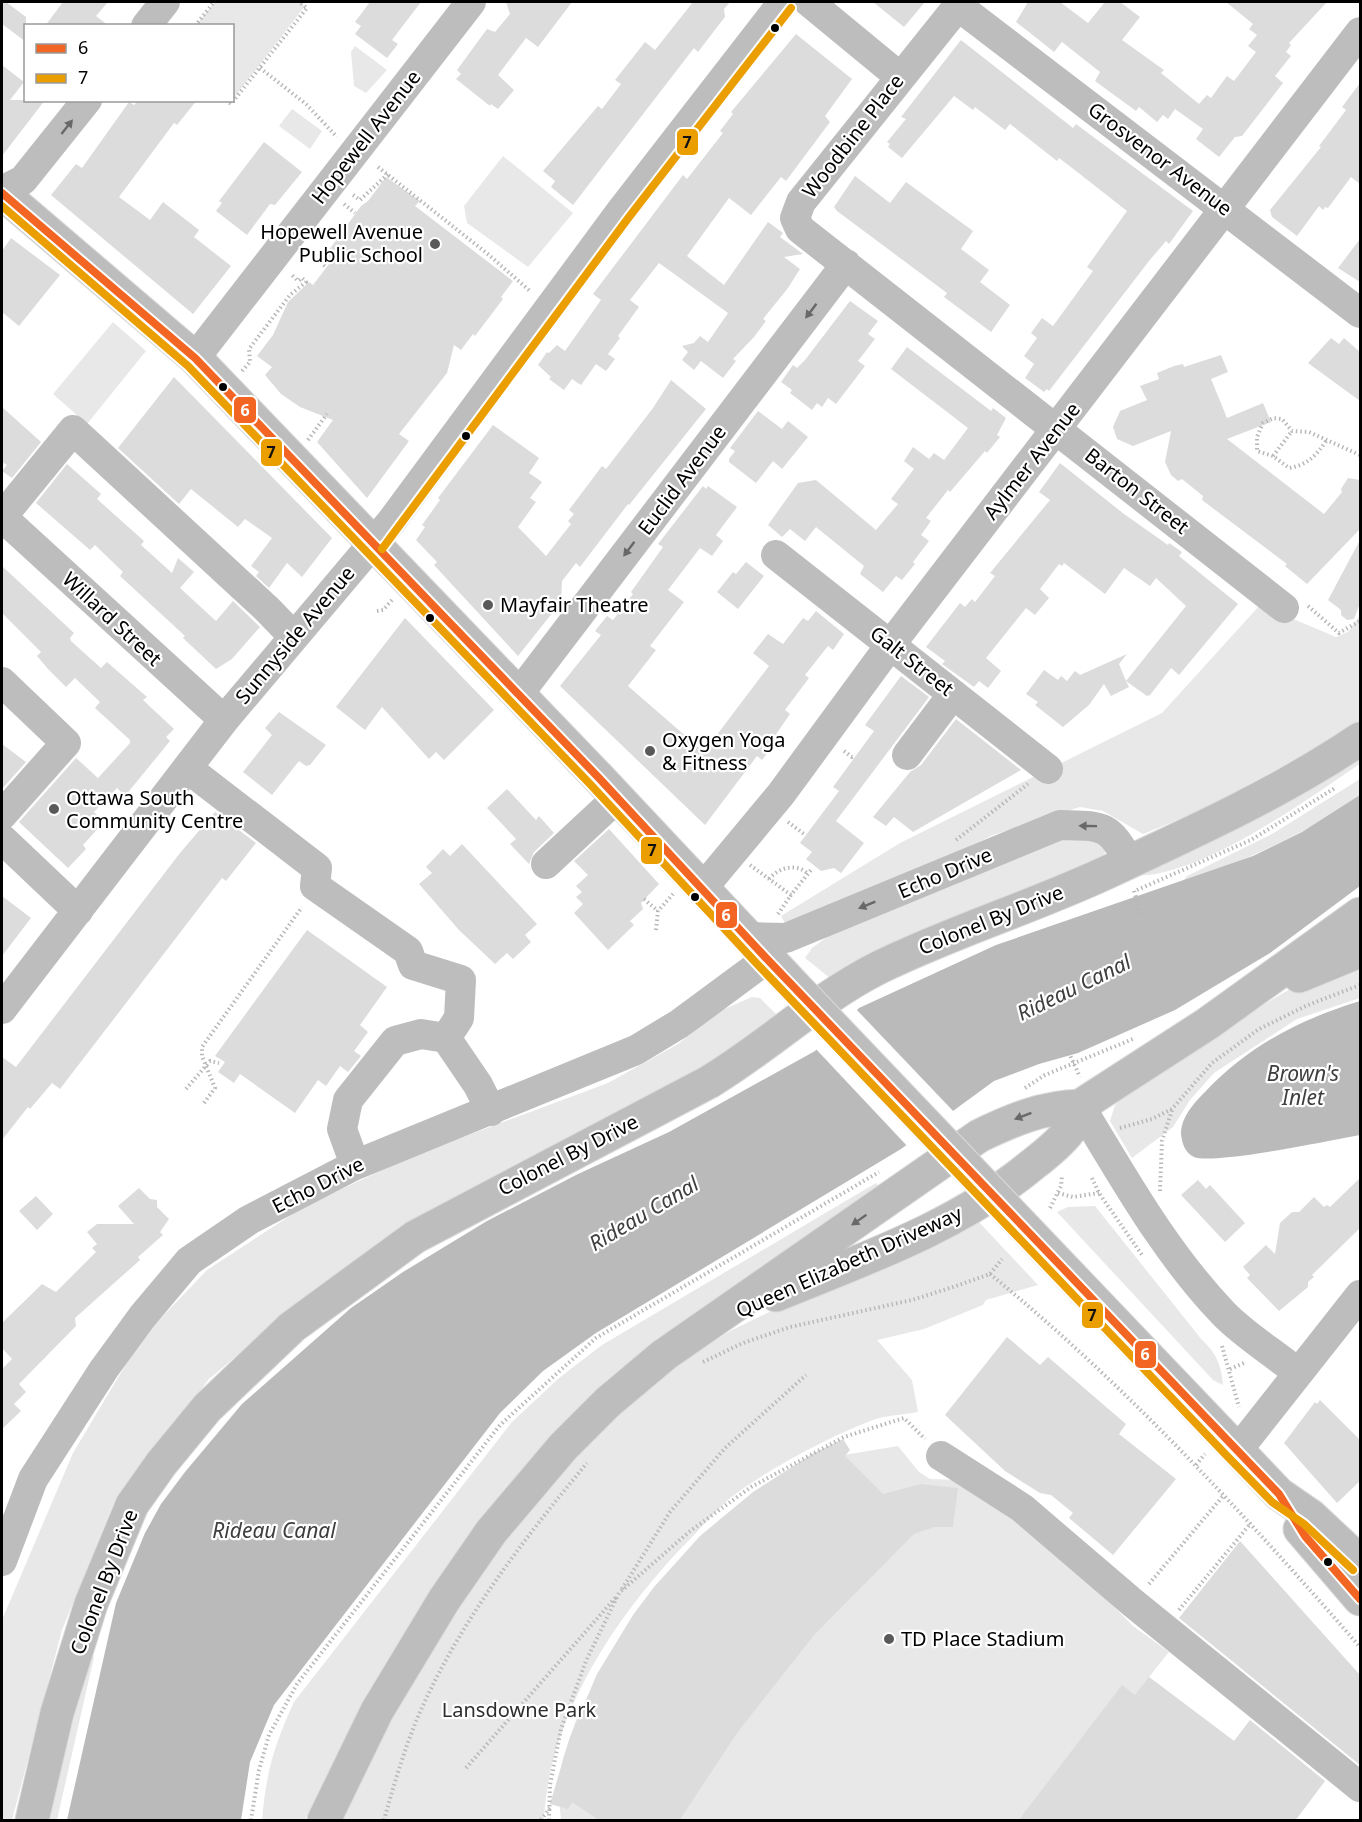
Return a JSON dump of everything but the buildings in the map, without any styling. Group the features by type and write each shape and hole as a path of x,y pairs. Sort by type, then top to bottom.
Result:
{"main road":[{"path":"2,192 195,358 617,798 688,891 757,948 1279,1494 1311,1516 1360,1562"},
{"name":"Colonel By Drive","path":"32,1821 57,1713 91,1604 132,1505 161,1464 207,1408 292,1328 415,1237 709,1082 744,1061 852,982 914,952 1132,876 1251,801 1360,739"},
{"name":"Queen Elizabeth Driveway","path":"324,1821 340,1784 393,1683 444,1600 491,1532 563,1447 608,1402 664,1355 719,1319 978,1136 1029,1114 1056,1107 1080,1106 1206,1024 1360,915"},
{"name":"Queen Elizabeth Driveway","path":"1206,1024 1314,969 1360,951"},
{"name":"Queen Elizabeth Driveway","path":"719,1319 920,1234 969,1210 1018,1177 1050,1151 1070,1130 1080,1106"},
{"path":"1279,1494 1305,1536 1360,1599"}],"street":[{"path":"148,24 165,2"},
{"name":"Hopewell Avenue","path":"195,358 471,2"},
{"name":"Sunnyside Avenue","path":"2,1009 224,720 374,543 621,211 783,2"},
{"path":"809,2 900,77"},
{"name":"Woodbine Place","path":"846,264 800,229 795,218 801,202 958,4"},
{"name":"Grosvenor Avenue","path":"958,4 1360,313"},
{"name":"Aylmer Avenue","path":"688,891 781,794 891,644 1360,32"},
{"path":"2,192 23,180 85,102"},
{"name":"Barton Street","path":"846,264 1284,608"},
{"name":"Euclid Avenue","path":"518,695 846,264"},
{"path":"2,517 73,430 267,609 294,637"},
{"name":"Willard Street","path":"2,517 224,720"},
{"name":"Galt Street","path":"776,555 1048,769"},
{"path":"2,682 66,743 2,815"},
{"path":"907,755 953,694"},
{"path":"188,768 317,868 315,886 408,951 413,965 461,980 459,1018 446,1038"},
{"path":"546,864 617,798"},
{"name":"Echo Drive","path":"2,1561 33,1479 104,1369 142,1317 189,1261 249,1220 355,1165 636,1050 679,1024 757,948 1060,825 1099,826 1118,841 1132,876"},
{"path":"2,839 78,911"},
{"path":"355,1165 342,1129 348,1100 394,1041 421,1034 446,1038 478,1085 491,1111"},
{"path":"1080,1106 1125,1183 1178,1262 1225,1315 1298,1373"},
{"path":"1237,1451 1360,1296"},
{"path":"941,1456 1022,1508 1133,1603 1360,1787"}],"path":[{"path":"197,24 214,2"},
{"path":"234,100 307,8 299,2"},
{"path":"260,68 306,104 328,131 344,142"},
{"path":"378,167 489,255 530,291"},
{"path":"347,190 360,200 388,174"},
{"path":"347,206 355,213"},
{"path":"240,373 250,363 249,349 290,295 306,282 302,278 298,281"},
{"path":"308,440 327,414"},
{"path":"1326,441 1316,457 1301,466 1288,468 1273,456 1257,451 1257,437 1263,423 1273,418 1282,418 1292,431 1309,432 1360,455"},
{"path":"1273,456 1292,431"},
{"path":"377,611 383,610 394,599"},
{"path":"1284,608 1302,600 1340,633 1360,621"},
{"path":"847,753 855,756"},
{"path":"953,841 1048,769"},
{"path":"1132,876 1171,877 1251,840 1343,783"},
{"path":"781,816 804,834"},
{"path":"745,862 791,896 810,872 790,868 773,874 769,879"},
{"path":"1123,894 1132,876"},
{"path":"1132,876 1141,914"},
{"path":"204,1103 215,1088 205,1065 202,1047 315,886"},
{"path":"658,911 688,891"},
{"path":"644,899 658,911"},
{"path":"656,930 658,911"},
{"path":"1113,1129 1152,1119 1172,1109 1212,1063 1245,1038 1296,1010 1360,985"},
{"path":"1063,1040 1074,1062"},
{"path":"186,1089 210,1061 219,1063"},
{"path":"1157,1231 1161,1204 1161,1152 1172,1109"},
{"path":"1050,1208 1058,1193 1062,1171"},
{"path":"1058,1193 1073,1197 1099,1193 1125,1183"},
{"path":"699,1364 729,1349 776,1332 912,1300 990,1274 1002,1259"},
{"path":"990,1274 1031,1308 1139,1408 1196,1465 1223,1496 1251,1522 1360,1647"},
{"path":"549,1821 550,1785 561,1728 586,1661 619,1593 677,1504 726,1448 806,1375"},
{"path":"466,1768 619,1593 689,1532 751,1487 844,1437 904,1418"},
{"path":"384,1821 420,1714 453,1648 513,1556 590,1459"},
{"path":"1133,1603 1223,1496"},
{"path":"1165,1627 1251,1522"},
{"path":"541,1821 550,1807"}],"green space":[{"path":"215,2 299,2 305,6 234,98 234,24 197,24"},
{"path":"355,46 387,70 366,93 354,86 351,52"},
{"path":"292,109 322,131 310,149 279,126"},
{"path":"503,156 573,213 528,267 467,223 464,206"},
{"path":"113,322 146,351 87,424 53,394"},
{"path":"1260,605 1336,637 1348,632 1360,615 1360,722 1226,797 1143,834 1103,811 1080,807 993,835 906,879 786,925 781,916 900,843 1162,713"},
{"path":"1360,753 1360,764 1290,811 1211,856 1156,874 1128,876"},
{"path":"1360,779 1360,795 1318,822 1252,856 1182,883 1187,876 1272,834"},
{"path":"1091,836 1108,850 1102,856 830,978 805,958 812,948 838,929 1025,844"},
{"path":"1360,961 1360,998 1297,1019 1214,1073 1190,1100 1173,1127 1132,1158 1110,1121 1115,1105 1125,1096 1304,981"},
{"path":"752,997 760,998 777,1015 716,1062 303,1300 209,1379 114,1502 62,1630 12,1820 2,1820 2,1620 73,1453 141,1339 207,1270 305,1206 417,1154 608,1083 678,1044 720,1011"},
{"path":"876,1183 879,1187 771,1267 658,1338 601,1385 486,1511 429,1593 373,1687 305,1820 262,1820 272,1759 294,1702 512,1422 559,1378 602,1345"},
{"path":"1095,1206 1215,1355 1220,1366 1223,1385 1213,1380 1057,1212 1068,1207"},
{"name":"Lansdowne Park","path":"979,1222 1038,1285 986,1300 983,1305 924,1329 877,1340 912,1380 918,1412 878,1418 799,1454 730,1498 667,1563 616,1629 574,1702 559,1740 549,1780 544,1820 339,1820 401,1694 475,1580 527,1511 565,1466 619,1411 695,1353 732,1330 794,1300"},
{"name":"TD Place Stadium","path":"898,1446 919,1472 930,1479 958,1480 1067,1559 1133,1626 1169,1652 1149,1677 1234,1741 1295,1820 561,1820 558,1788 563,1758 576,1720 636,1626 832,1457"},
{"path":"91,1654 94,1657 57,1820 43,1820"}],"water":[{"name":"Rideau Canal","path":"1360,795 1360,886 1270,953 1175,1010 1078,1053 1039,1064 994,1081 901,1149 596,1333 543,1371 500,1413 274,1705 250,1762 241,1820 67,1820 116,1603 145,1533 161,1504 242,1404 351,1308 403,1272 487,1221 578,1174 669,1132 815,1051 859,1008 996,945 1253,856 1302,832"},
{"name":"Brown's Inlet","path":"1360,1001 1360,1135 1224,1158 1205,1159 1188,1153 1181,1137 1183,1122 1201,1096 1222,1076 1239,1061 1277,1036 1317,1016"}],"pier":[{"path":"855,1008 955,1113 909,1148 814,1047"}],"transit line":[{"name":"7","path":"382,549 629,217 791,8"},
{"name":"6","path":"2,193 195,358 598,777 767,959 1279,1494 1305,1536 1360,1599"},
{"name":"7","path":"2,206 188,366 590,784 759,966 1229,1458 1272,1502 1304,1524 1353,1570"}],"place":[{"name":"Hopewell Avenue Public School","path":"435,244"},
{"name":"Mayfair Theatre","path":"488,605"},
{"name":"Oxygen Yoga & Fitness","path":"650,751"},
{"name":"Ottawa South Community Centre","path":"54,809"},
{"name":"TD Place Stadium","path":"889,1639"}]}
